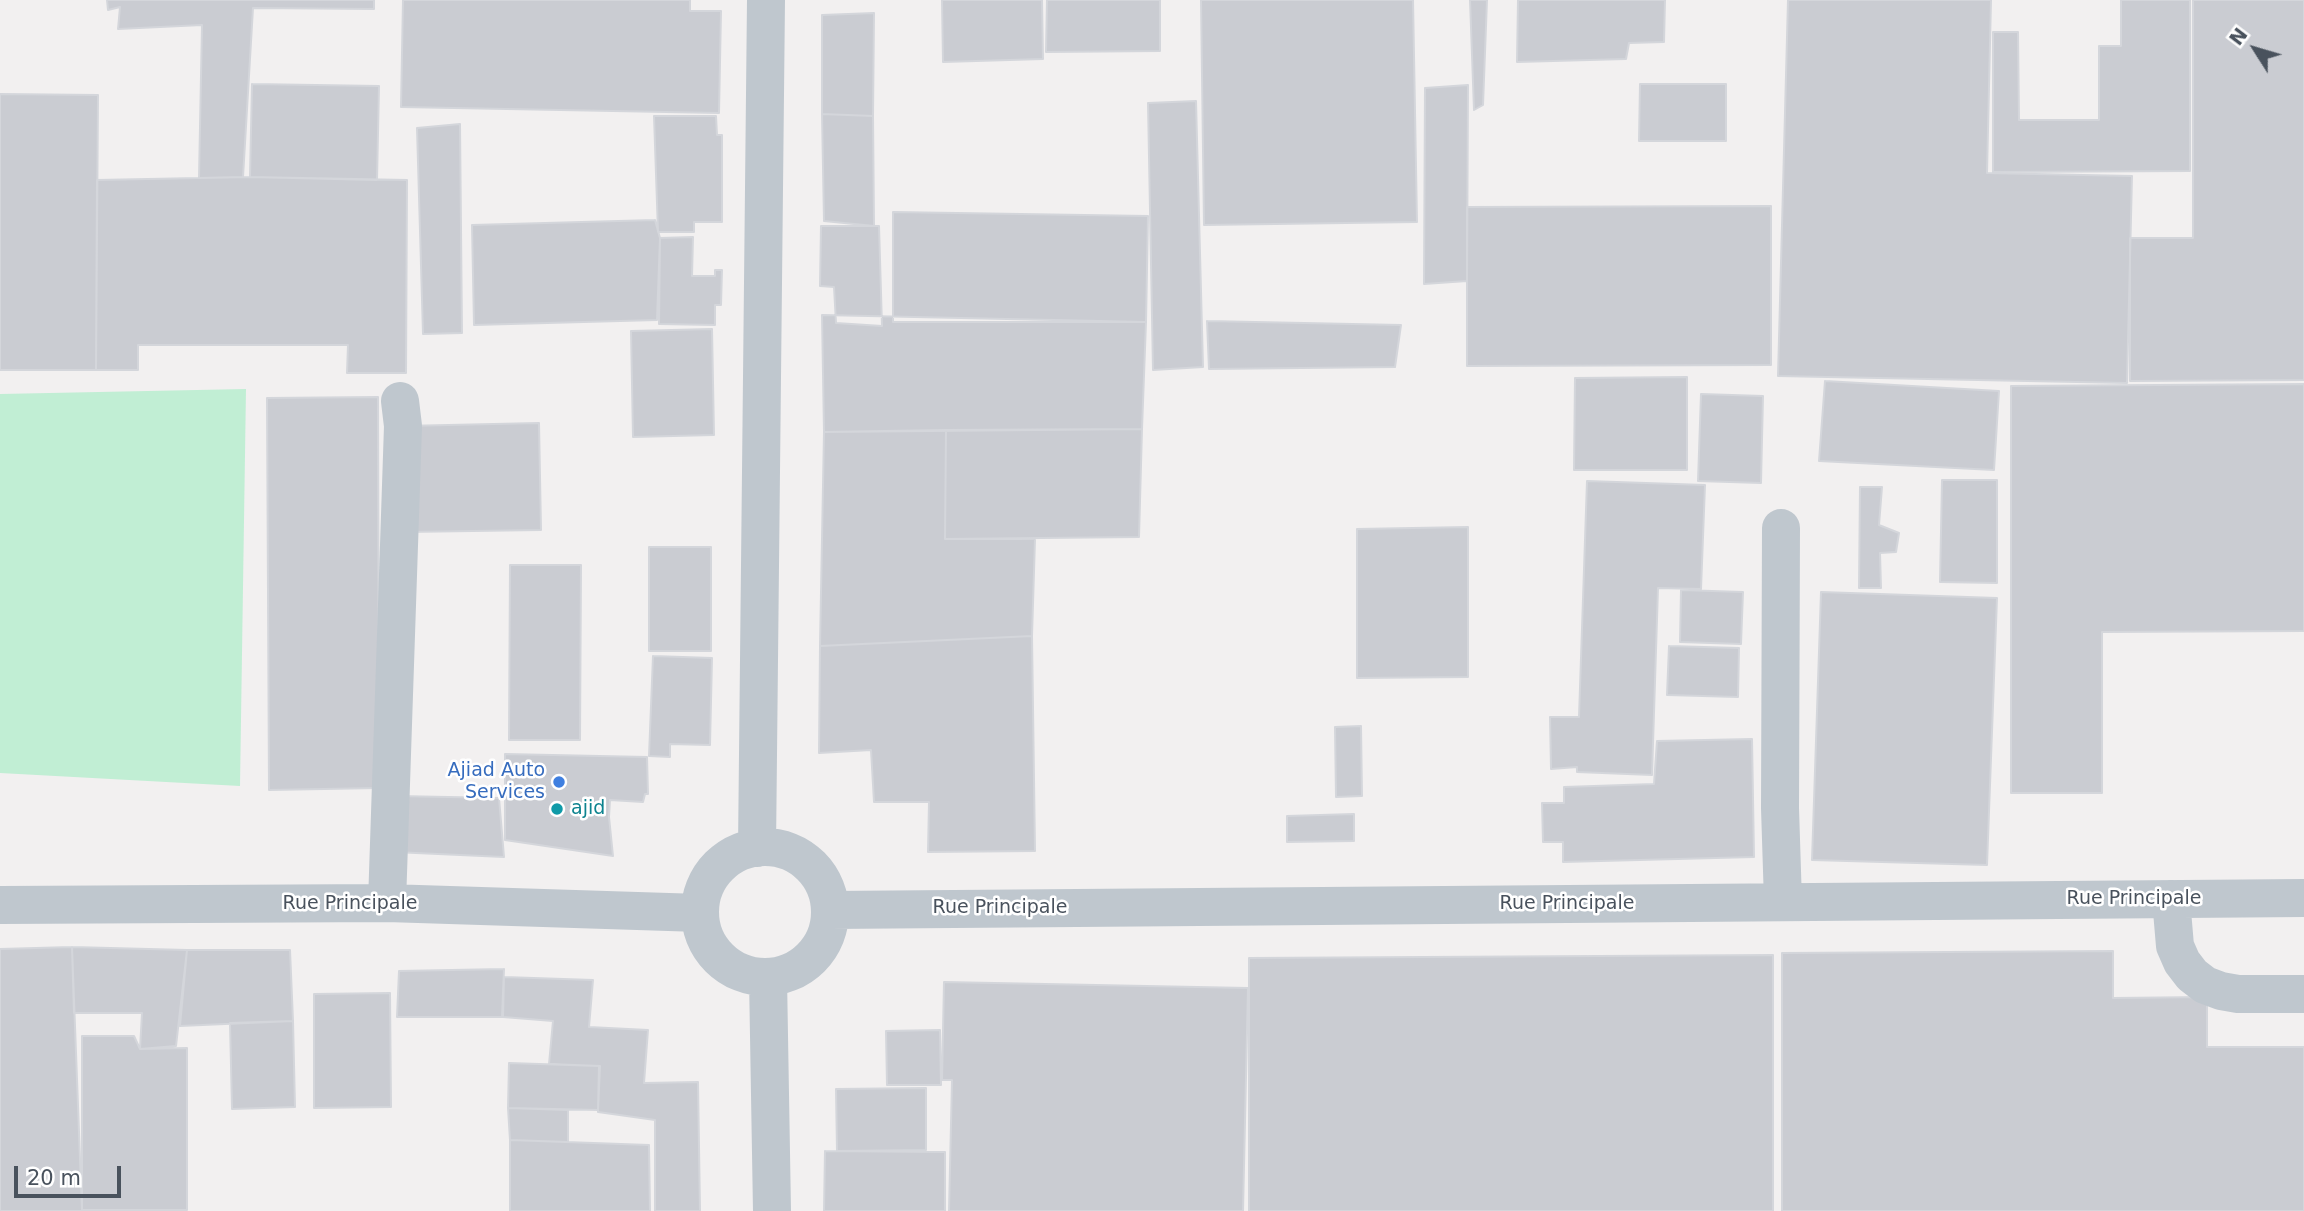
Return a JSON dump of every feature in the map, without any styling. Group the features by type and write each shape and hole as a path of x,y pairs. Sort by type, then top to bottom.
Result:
{"street":[{"path":"757,848 766,0"},
{"path":"387,903 403,426 400,401"},
{"path":"1781,528 1780,808 1783,902"},
{"path":"757,848 778,848 798,856 815,870 826,888 831,910 830,924 818,951 796,970 768,977 751,976 720,960 709,946 700,913 702,897 716,869 741,851 757,848"},
{"name":"Rue Principale","path":"831,910 2304,898"},
{"path":"2171,899 2175,946 2192,975 2206,985 2238,994 2304,994"},
{"name":"Rue Principale","path":"0,905 387,903 700,913"},
{"path":"768,977 772,1211"}],"green space":[{"path":"246,389 240,786 0,773 0,394"}],"building":[{"path":"107,0 374,0 374,9 253,8 243,177 199,178 202,25 118,29 120,7 108,10"},
{"path":"403,0 690,0 690,11 721,11 719,113 401,107"},
{"path":"942,0 1042,0 1043,59 943,62"},
{"path":"1047,0 1160,0 1160,51 1046,52"},
{"path":"1201,0 1413,0 1417,222 1204,225"},
{"path":"1470,0 1487,0 1483,105 1474,110"},
{"path":"1518,0 1665,0 1664,42 1629,43 1626,59 1517,62"},
{"path":"1788,0 1991,0 1987,173 2132,176 2127,383 1778,376"},
{"path":"2121,0 2190,0 2190,171 1993,172 1993,32 2018,32 2019,120 2099,120 2099,46 2121,46"},
{"path":"2193,0 2304,0 2304,380 2130,381 2130,238 2193,238"},
{"path":"874,13 873,116 822,114 822,15"},
{"path":"252,84 379,86 377,180 250,177"},
{"path":"1640,84 1726,84 1726,141 1639,141"},
{"path":"1468,85 1467,281 1424,284 1425,88"},
{"path":"0,94 98,95 96,370 0,370"},
{"path":"1196,101 1203,367 1153,370 1148,103"},
{"path":"822,114 873,116 874,226 824,221"},
{"path":"654,116 716,116 717,135 722,135 722,222 694,222 694,232 658,232"},
{"path":"460,124 462,333 423,334 417,128"},
{"path":"250,177 407,180 406,373 347,373 348,345 138,345 138,370 96,370 97,180"},
{"path":"1771,206 1771,365 1467,366 1467,207"},
{"path":"893,212 1148,216 1146,322 893,322"},
{"path":"655,220 660,238 657,320 474,325 472,225"},
{"path":"821,226 879,226 882,326 836,323 834,287 820,286"},
{"path":"693,237 692,276 715,276 715,270 722,270 721,305 715,305 715,325 659,324 660,238"},
{"path":"822,315 1146,322 1142,429 824,432"},
{"path":"1207,321 1401,325 1395,367 1209,369"},
{"path":"712,329 714,435 633,437 631,331"},
{"path":"1687,377 1687,470 1574,470 1575,378"},
{"path":"1825,381 1999,391 1994,470 1819,461"},
{"path":"2304,384 2304,631 2102,632 2102,793 2011,793 2011,386"},
{"path":"1701,394 1763,396 1761,483 1698,481"},
{"path":"378,397 379,788 269,790 267,398"},
{"path":"539,423 541,530 405,532 403,426"},
{"path":"1142,429 1139,537 945,539 946,430"},
{"path":"946,430 945,539 1035,539 1032,636 820,646 824,432"},
{"path":"1942,480 1997,480 1997,583 1940,582"},
{"path":"1587,481 1705,485 1701,589 1658,588 1652,775 1577,772 1577,767 1551,769 1550,717 1579,717"},
{"path":"1860,487 1882,487 1879,525 1899,533 1896,552 1880,553 1881,588 1859,588"},
{"path":"1468,527 1468,677 1357,678 1357,529"},
{"path":"649,547 711,547 711,651 649,651"},
{"path":"510,565 581,565 580,740 509,740"},
{"path":"1681,590 1743,592 1741,644 1680,642"},
{"path":"1821,592 1997,598 1987,865 1812,860"},
{"path":"1032,636 1035,851 928,852 929,802 874,802 871,750 819,753 820,646"},
{"path":"1669,646 1739,648 1738,697 1667,695"},
{"path":"653,656 712,658 710,745 670,744 670,757 649,756"},
{"path":"1361,726 1362,796 1336,797 1335,727"},
{"path":"1752,739 1754,857 1563,862 1563,842 1543,842 1542,803 1564,803 1564,787 1654,784 1657,741"},
{"name":"ajid","path":"505,754 647,757 648,794 645,794 643,802 610,800 613,856 505,840"},
{"path":"397,796 499,798 504,857 394,852"},
{"path":"1354,814 1354,841 1287,842 1287,816"},
{"path":"72,947 187,950 176,1046 140,1049 142,1013 74,1013"},
{"path":"72,947 82,1211 0,1211 0,949"},
{"path":"187,950 290,950 293,1021 180,1026"},
{"path":"2113,951 2113,998 2207,997 2207,1047 2304,1047 2304,1211 1782,1211 1782,953"},
{"path":"1773,955 1773,1211 1249,1211 1249,958"},
{"path":"504,969 502,1017 397,1017 399,971"},
{"path":"504,977 593,980 589,1027 648,1030 644,1083 698,1082 700,1211 655,1211 655,1120 598,1112 600,1066 549,1064 553,1021 503,1017"},
{"path":"944,982 1248,988 1243,1211 949,1211 952,1080 942,1080"},
{"path":"390,993 391,1107 314,1108 314,994"},
{"path":"293,1021 295,1107 232,1109 230,1023"},
{"path":"940,1030 941,1085 887,1085 886,1031"},
{"path":"82,1036 134,1036 140,1049 187,1048 187,1210 82,1210"},
{"path":"509,1063 599,1066 598,1110 508,1108"},
{"path":"926,1088 926,1150 837,1151 836,1089"},
{"path":"508,1108 568,1110 568,1142 510,1140"},
{"path":"510,1140 649,1145 650,1211 510,1211"},
{"path":"825,1151 945,1152 945,1211 824,1211"}],"place":[{"name":"Ajiad Auto Services","path":"559,782"},
{"name":"ajid","path":"557,809"}]}
